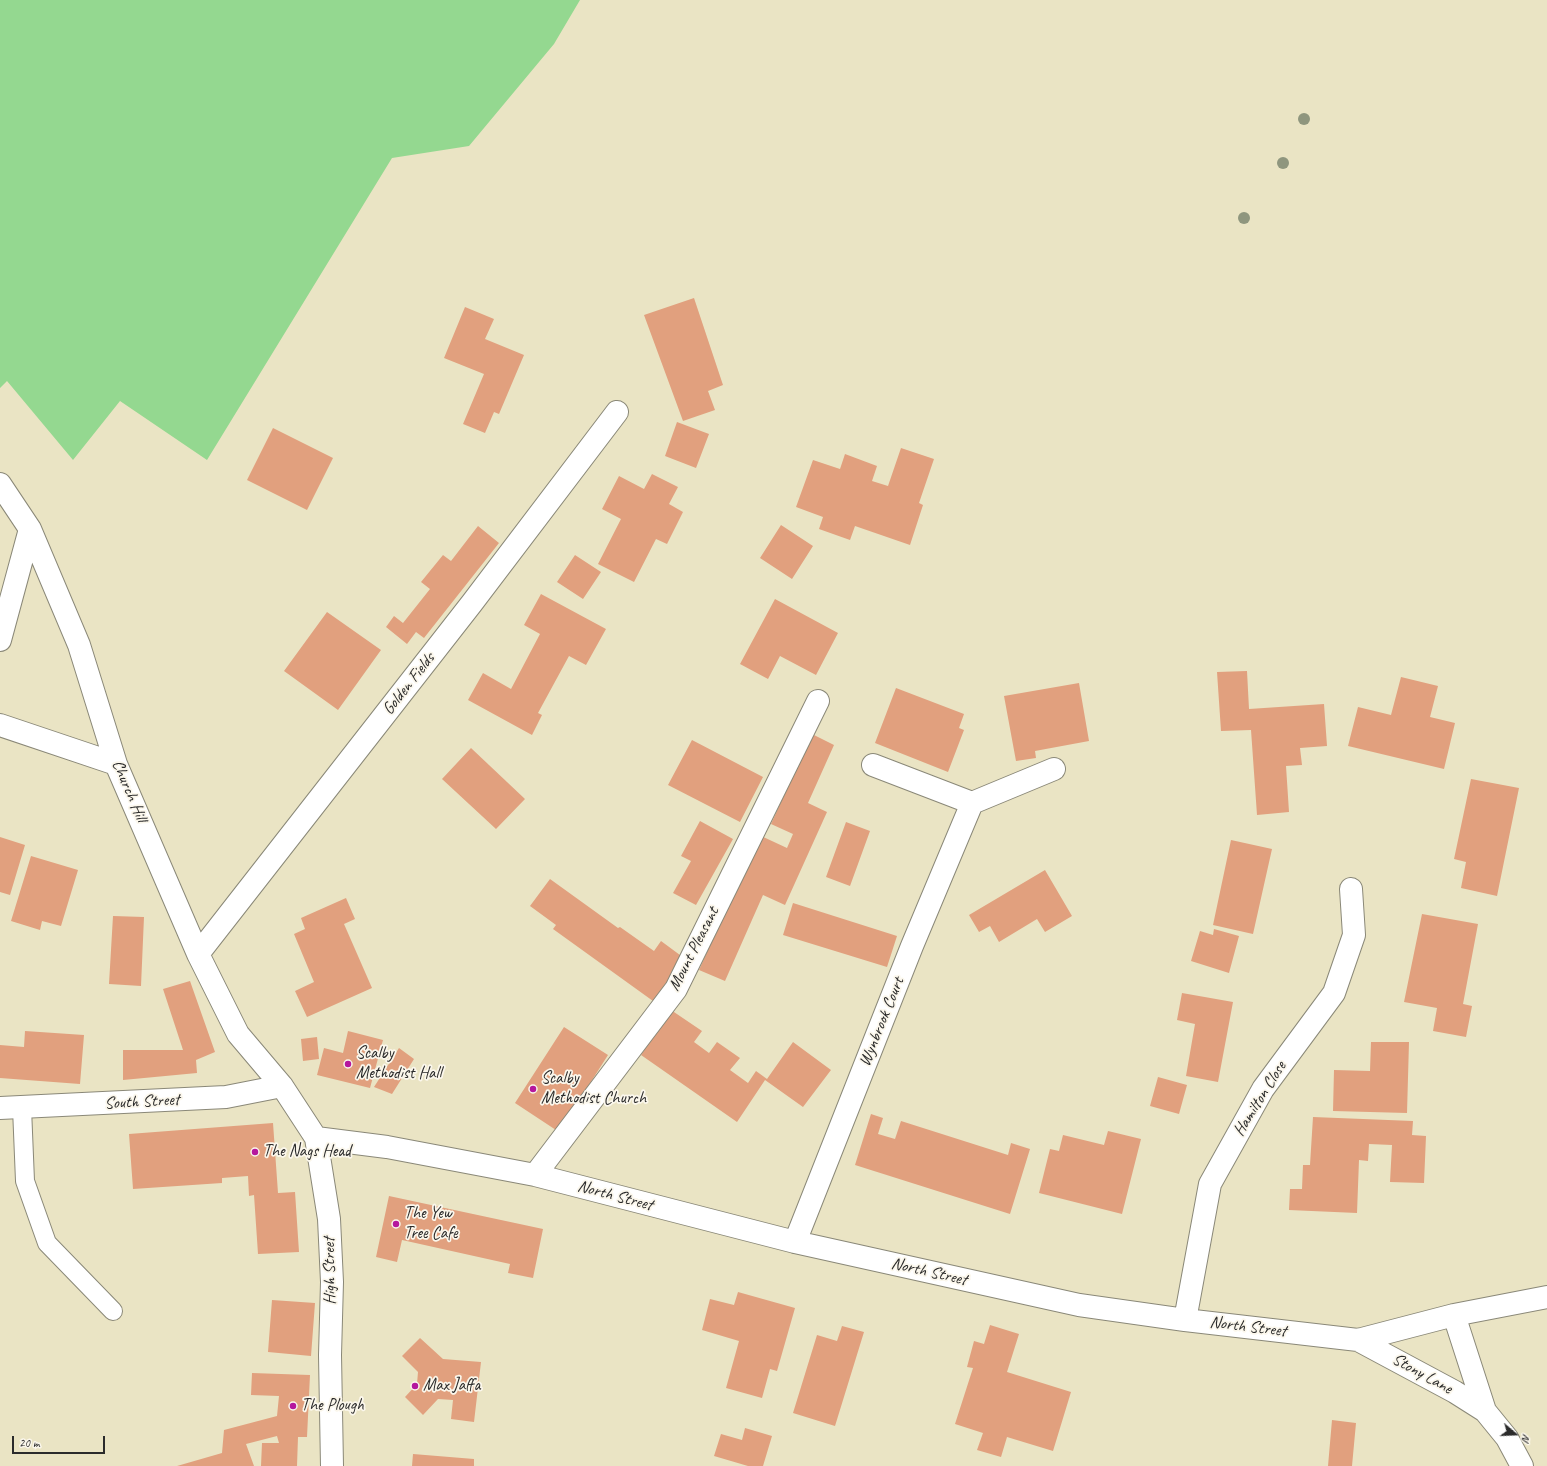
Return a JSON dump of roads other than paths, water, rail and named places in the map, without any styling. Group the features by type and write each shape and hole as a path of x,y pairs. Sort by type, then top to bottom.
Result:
{"street":[{"name":"Golden Fields","path":"198,954 472,603 617,412"},
{"name":"Church Hill","path":"0,484 30,530 79,645 116,764 198,954 238,1034 282,1086"},
{"path":"0,640 30,530"},
{"name":"Mount Pleasant","path":"535,1175 676,989 818,701"},
{"path":"0,726 116,764"},
{"path":"873,765 972,803 1054,769"},
{"name":"Wynbrook Court","path":"796,1242 912,946 972,803"},
{"name":"Hamilton Close","path":"1185,1320 1210,1184 1263,1089 1334,993 1354,934 1351,890"},
{"name":"South Street","path":"0,1108 226,1097 282,1086"},
{"name":"High Street","path":"282,1086 316,1138 329,1226 332,1282 330,1355 332,1466"},
{"name":"North Street","path":"316,1138 387,1147 535,1175 796,1242 1079,1305 1185,1320 1358,1340 1454,1315 1547,1297"},
{"name":"Stony Lane","path":"1454,1315 1485,1411"},
{"name":"Stony Lane","path":"1358,1340 1455,1392 1485,1411 1507,1438 1522,1466"}],"lane":[{"path":"22,1108 25,1181 47,1243 113,1311"}],"place":[{"name":"Scalby Methodist Hall","path":"348,1064"},
{"name":"Scalby Methodist Church","path":"533,1089"},
{"name":"The Nags Head","path":"255,1152"},
{"name":"The Yew Tree Cafe","path":"396,1224"},
{"name":"Max Jaffa","path":"415,1386"},
{"name":"The Plough","path":"293,1406"}]}
